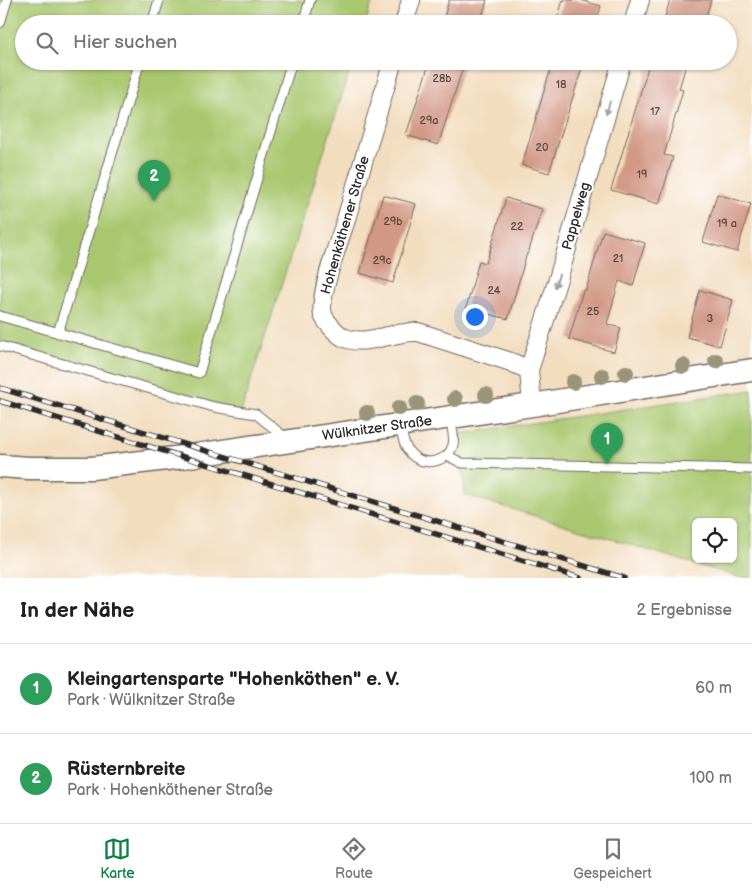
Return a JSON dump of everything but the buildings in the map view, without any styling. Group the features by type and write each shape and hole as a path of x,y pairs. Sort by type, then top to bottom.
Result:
{"street":[{"path":"407,15 411,0"},
{"path":"636,15 640,0"},
{"name":"Hohenköthener Straße","path":"390,70 333,261 323,303 323,315 344,338 360,341 406,331 418,332 529,370"},
{"name":"Pappelweg","path":"529,370 558,279 619,70"},
{"path":"529,370 532,405"},
{"name":"Wülknitzer Straße","path":"0,466 92,468 183,457 752,370"}],"lane":[{"path":"0,23 7,0"},
{"path":"155,15 159,0"},
{"path":"306,15 310,0"},
{"path":"58,333 137,70"},
{"path":"0,316 199,373 289,70"},
{"path":"0,346 214,407 256,414 289,440"},
{"path":"401,424 403,442 412,455 424,461 438,461 448,456 453,444 450,417"},
{"path":"448,456 462,463 752,469"}],"green space":[{"path":"0,0 373,0 368,15 15,15 15,70 350,70 241,412 0,341"},
{"path":"752,390 752,578 741,578 465,495 459,434"}],"railway":[{"path":"0,388 624,578"},
{"path":"0,401 580,578"}],"place":[{"name":"Rüsternbreite","path":"154,201"},
{"name":"Kleingartensparte \"Hohenköthen\" e. V.","path":"607,464"}]}
